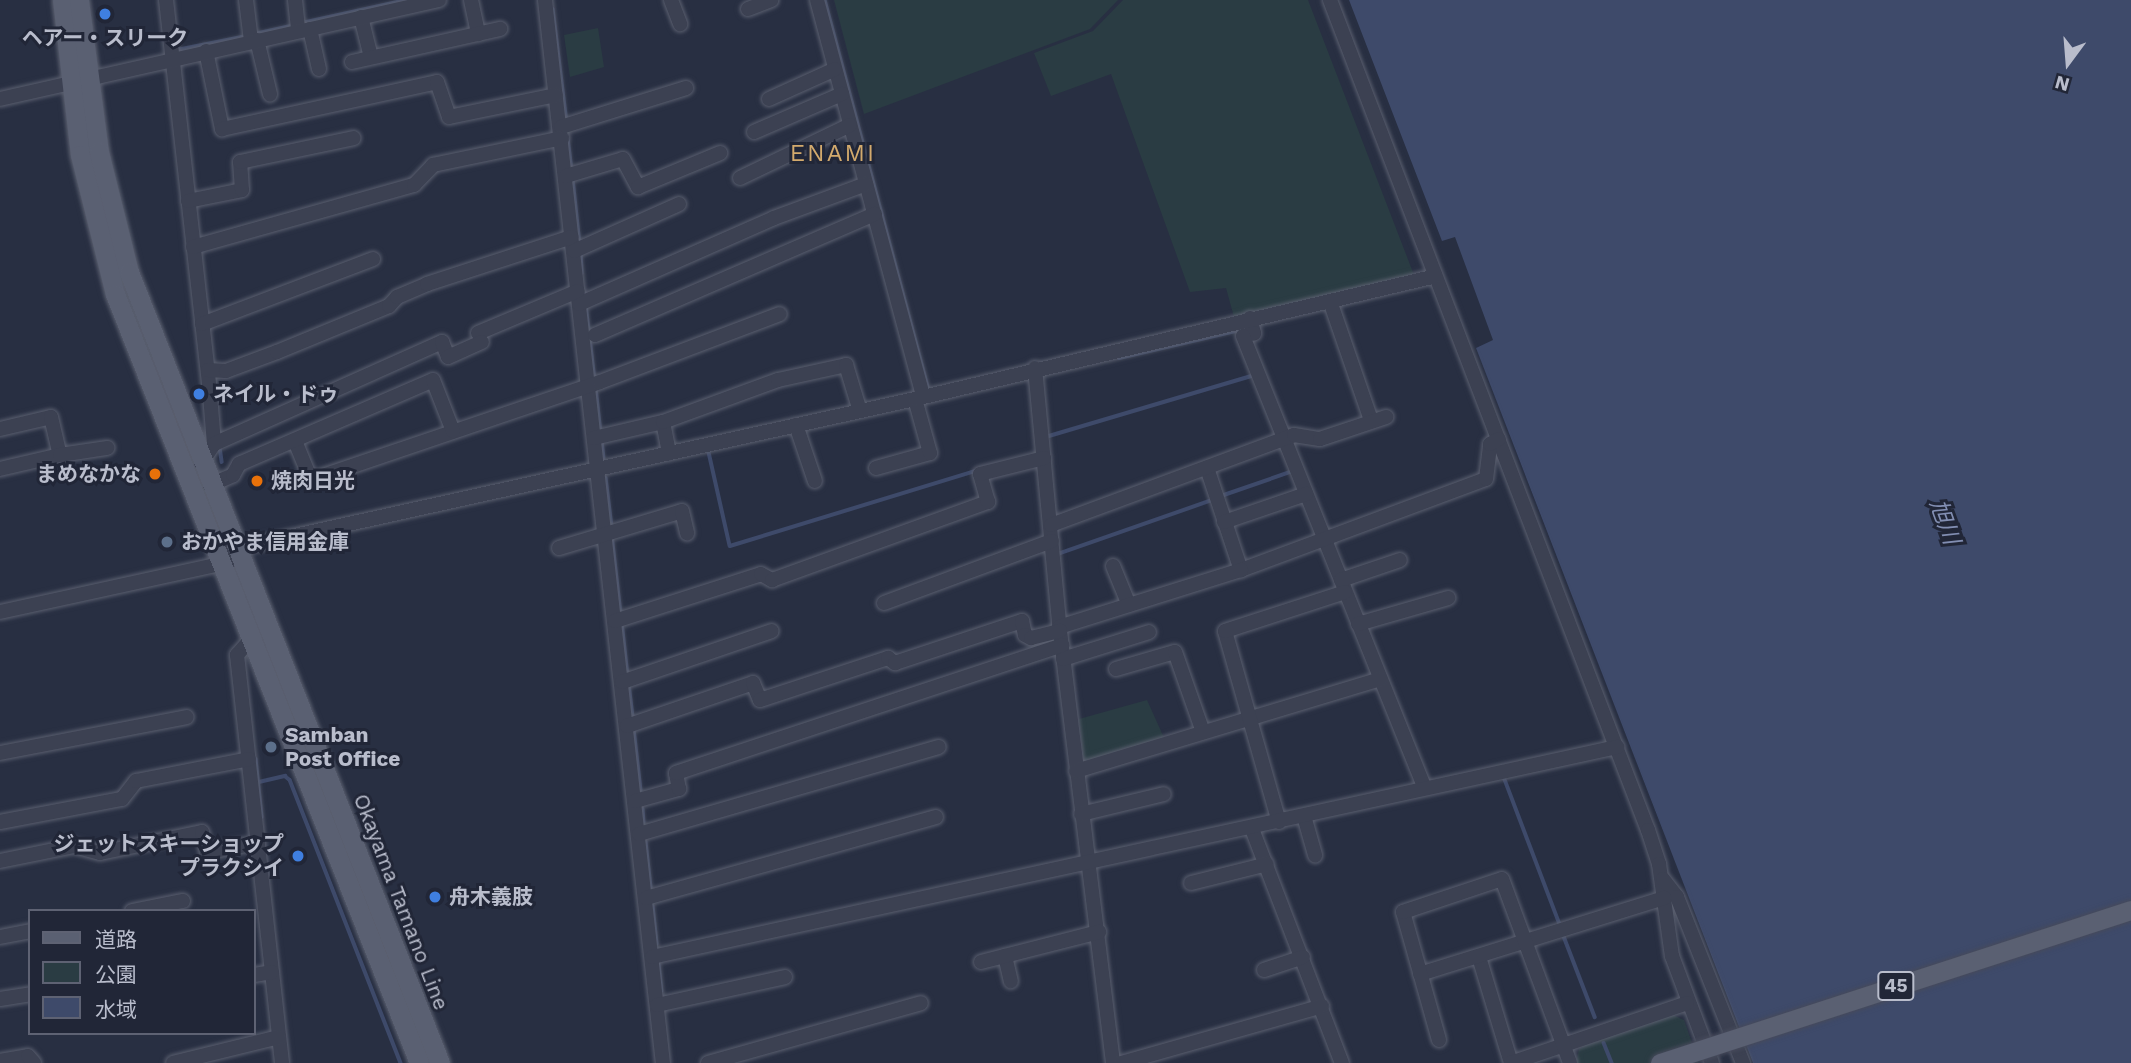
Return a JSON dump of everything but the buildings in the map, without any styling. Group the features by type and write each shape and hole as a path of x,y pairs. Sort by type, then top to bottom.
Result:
{"main road":[{"name":"Okayama Tamano Line","path":"62,0 79,82 129,272 210,485 253,637 419,1063"},
{"name":"Okayama Tamano Line","path":"79,0 80,155 101,249 440,1063"},
{"name":"45","path":"1660,1063 2131,910"}],"street":[{"path":"166,0 219,441"},
{"path":"246,0 252,38 270,94"},
{"path":"295,0 301,27 319,69"},
{"path":"471,0 478,34"},
{"path":"545,0 556,95 570,175 599,437 598,469 610,533 652,957 662,1004 663,1063"},
{"path":"671,0 680,24"},
{"path":"748,9 771,0"},
{"path":"817,0 924,395 930,453 876,468"},
{"path":"1330,0 1618,747 1660,876 1672,956 1687,1003 1712,1063"},
{"path":"0,99 252,38 361,17 375,7 434,1"},
{"path":"361,17 371,57"},
{"path":"352,62 500,29"},
{"path":"206,51 222,129 437,82 449,117 556,95"},
{"path":"769,99 835,69"},
{"path":"197,246 414,185 433,165 564,129 686,88"},
{"path":"754,132 842,94"},
{"path":"740,178 850,125"},
{"path":"192,201 242,190 240,162 354,138"},
{"path":"570,175 623,159 638,187 720,153"},
{"path":"201,463 219,441 442,342 448,357 480,337 582,300 774,218 866,184"},
{"path":"211,369 226,371 277,352 454,274 577,246 679,204"},
{"path":"595,335 874,214"},
{"path":"205,323 373,259"},
{"path":"0,612 669,450 796,425 859,408 1249,329 1330,301 1436,276"},
{"path":"1330,301 1371,420"},
{"path":"295,442 312,480 593,383 780,314"},
{"path":"1249,329 1289,438 1306,494 1363,622 1380,679 1424,786"},
{"path":"599,437 663,422 778,380 846,365 859,408"},
{"path":"1036,374 1052,541 1085,813 1086,863"},
{"path":"210,485 233,475 239,464 433,380 453,431"},
{"path":"0,429 51,417 60,455"},
{"path":"1051,525 1289,438 1320,439 1386,417"},
{"path":"663,422 669,450"},
{"path":"796,425 815,481"},
{"path":"635,801 679,789 676,773 1064,641 1129,605 1241,570 1486,479 1490,444 1499,439"},
{"path":"0,469 60,455 107,448"},
{"path":"619,620 761,574 772,579 988,502 980,474 1044,458"},
{"path":"1207,468 1241,570"},
{"path":"1224,523 1306,494"},
{"path":"559,548 682,511 687,533"},
{"path":"884,603 1052,541"},
{"path":"1278,818 1252,718 1225,631 1400,560"},
{"path":"1113,566 1129,605"},
{"path":"1363,622 1448,598"},
{"path":"631,724 753,683 760,700 888,658 895,663 1022,621 1025,635 1031,638 1064,641 1149,632"},
{"path":"626,681 772,631"},
{"path":"253,637 237,655 282,1063"},
{"path":"1116,669 1175,652 1203,733"},
{"path":"1079,770 1380,679"},
{"path":"0,753 187,717"},
{"path":"639,834 939,747"},
{"path":"652,957 1252,828 1278,818 1304,816 1424,786 1500,773 1618,747"},
{"path":"0,822 122,799 136,781 248,760"},
{"path":"1085,813 1164,794"},
{"path":"1304,816 1315,855"},
{"path":"646,898 936,817"},
{"path":"1252,828 1342,1063"},
{"path":"0,861 74,846 100,853 202,832 207,852 258,843"},
{"path":"1086,863 1092,867 1113,1063"},
{"path":"1191,883 1267,864"},
{"path":"1660,876 1677,897 1743,1063"},
{"path":"1439,1040 1403,912 1502,879 1570,1063"},
{"path":"1420,974 1563,932 1664,898"},
{"path":"142,909 183,901"},
{"path":"0,937 28,931"},
{"path":"981,962 1099,932"},
{"path":"1005,956 1011,981"},
{"path":"1264,970 1303,957"},
{"path":"1479,957 1511,1063 1687,1003"},
{"path":"256,975 272,972"},
{"path":"662,1004 785,977"},
{"path":"0,999 28,993"},
{"path":"708,1063 921,1003"},
{"path":"1121,1063 1322,1006"},
{"path":"173,1063 279,1037"},
{"path":"0,1061 28,1056 34,1063"}],"green space":[{"path":"834,0 1118,0 1090,29 864,114"},
{"path":"1123,0 1308,0 1414,275 1234,317 1226,288 1190,292 1111,74 1051,96 1034,53 1093,31"},
{"path":"598,28 604,67 570,77 564,35"},
{"path":"1147,700 1165,740 1084,765 1079,719"},
{"path":"1673,1015 1684,1020 1699,1063 1576,1063 1579,1049 1587,1044"}],"water":[{"name":"旭川","path":"1349,0 2131,0 2131,1063 1753,1063 1476,348 1493,340 1455,237 1442,241"}],"waterway":[{"path":"302,23 407,0"},
{"path":"825,0 929,392"},
{"path":"553,9 567,123"},
{"path":"254,34 295,25"},
{"path":"177,50 247,36"},
{"path":"568,138 572,172"},
{"path":"573,179 580,245"},
{"path":"581,252 582,273"},
{"path":"586,305 595,380"},
{"path":"1119,358 1245,329"},
{"path":"1049,436 1255,375"},
{"path":"596,388 601,433"},
{"path":"602,440 604,458"},
{"path":"220,447 222,462"},
{"path":"708,448 730,546 978,470"},
{"path":"1221,496 1293,471"},
{"path":"606,478 612,527"},
{"path":"1058,554 1212,500"},
{"path":"612,535 621,614"},
{"path":"622,622 628,676"},
{"path":"629,684 633,718"},
{"path":"634,729 641,790"},
{"path":"256,759 262,817"},
{"path":"259,782 285,776 290,780 401,1063"},
{"path":"1504,777 1561,927"},
{"path":"643,809 644,822"},
{"path":"646,842 651,887"},
{"path":"653,906 657,944"},
{"path":"1563,934 1595,1017"},
{"path":"659,964 662,991"},
{"path":"1604,1043 1612,1063"}],"place":[{"name":"ヘアー・スリーク","path":"105,14"},
{"name":"ネイル・ドゥ","path":"199,394"},
{"name":"まめなかな","path":"155,474"},
{"name":"焼肉日光","path":"257,481"},
{"name":"おかやま信用金庫","path":"167,542"},
{"name":"Samban Post Office","path":"271,747"},
{"name":"ジェットスキーショップ プラクシイ","path":"298,856"},
{"name":"舟木義肢","path":"435,897"}],"district":[{"name":"ENAMI","path":"833,154"}]}
